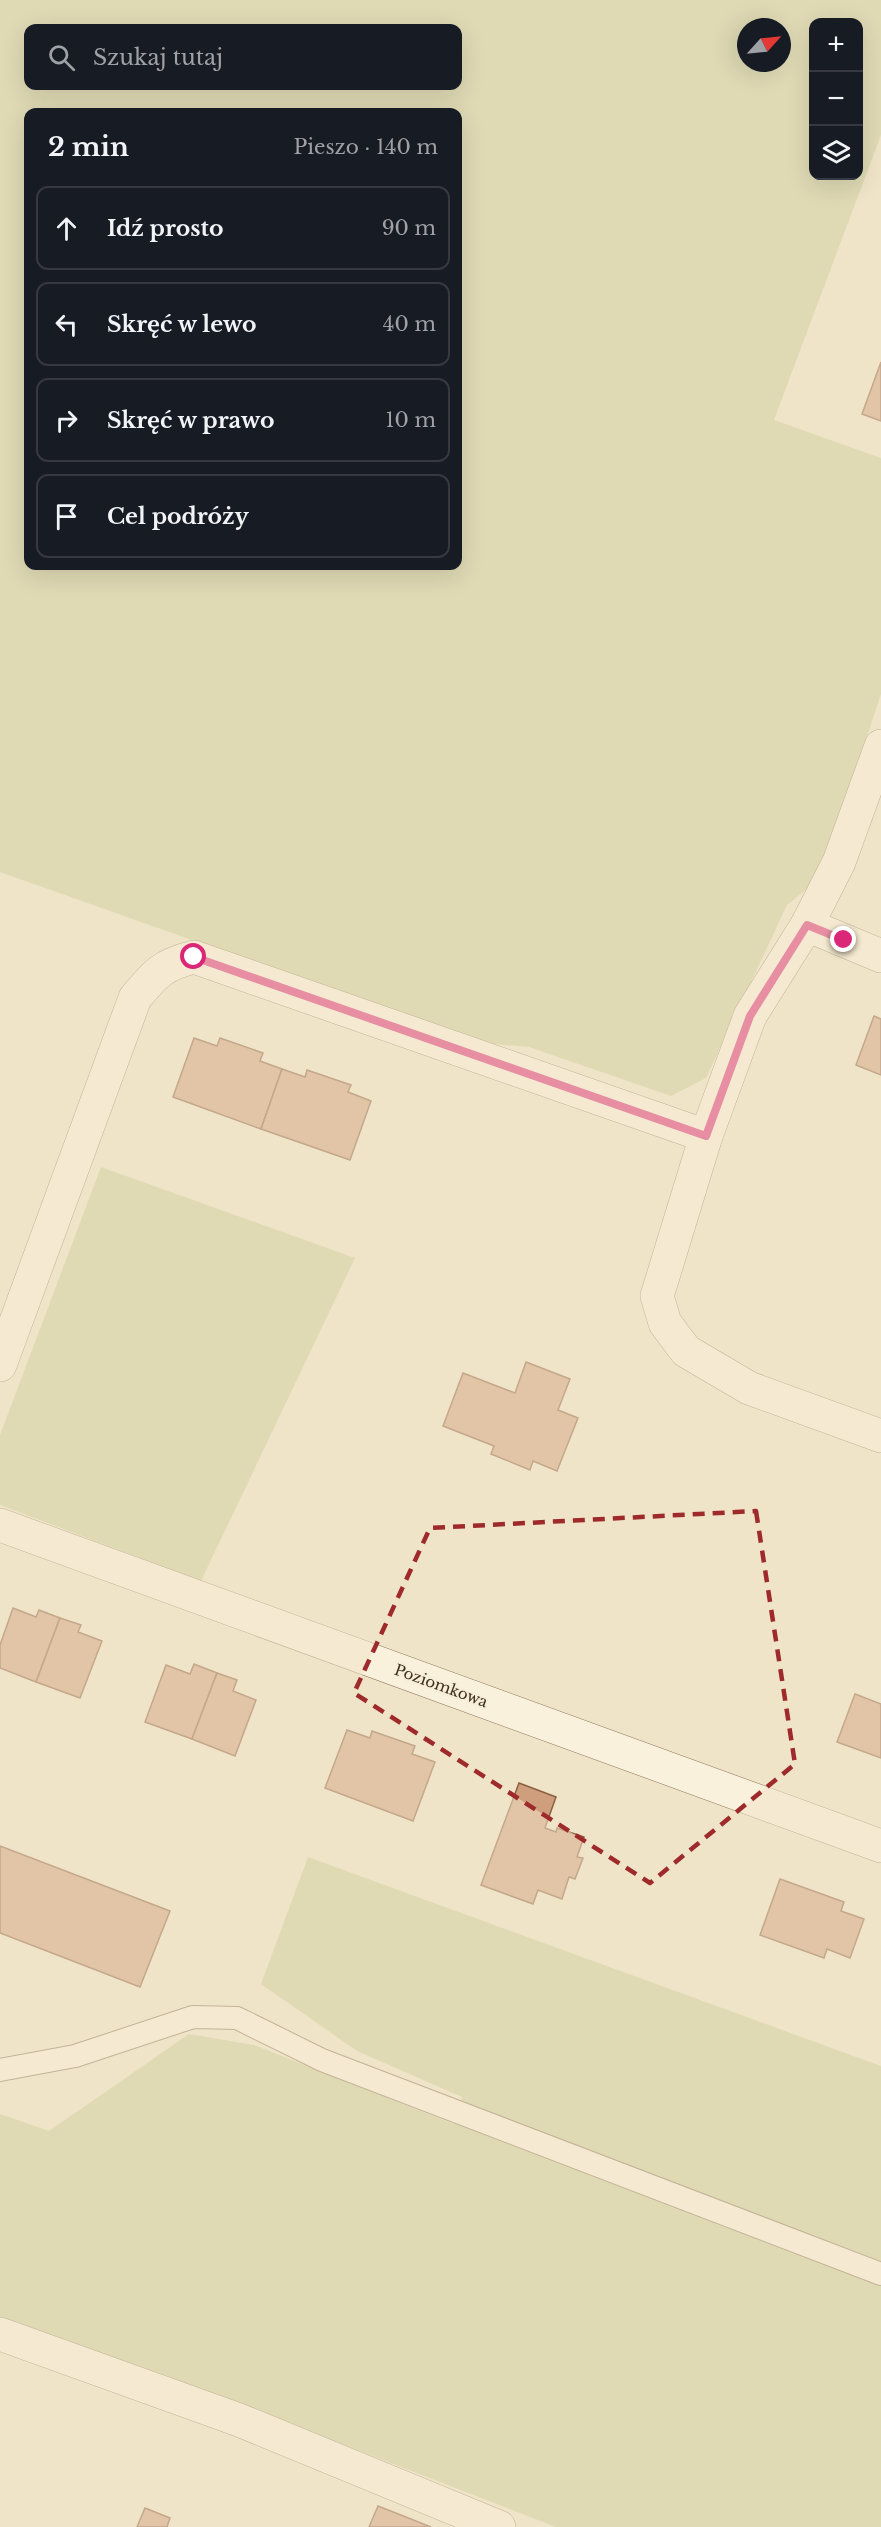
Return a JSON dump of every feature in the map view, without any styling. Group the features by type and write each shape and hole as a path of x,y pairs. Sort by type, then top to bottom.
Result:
{"street":[{"path":"881,746 839,862 807,925 750,1016 706,1136 657,1296 665,1323 686,1351 749,1388 881,1436"},
{"path":"807,925 881,956"},
{"path":"0,1365 135,998 151,979 171,963 194,957 706,1136"},
{"name":"Poziomkowa","path":"0,1525 881,1846"},
{"path":"0,2334 239,2420 499,2527"}],"lane":[{"path":"0,2070 75,2056 193,2018 237,2018 322,2060 881,2274"}],"highlighted area":[{"path":"756,1511 795,1764 650,1883 354,1693 430,1528"}],"green space":[{"path":"0,0 881,0 881,135 774,420 881,458 881,694 820,878 787,905 706,1078 671,1096 529,1047 482,1043 0,872"},
{"path":"101,1167 355,1258 201,1581 0,1505 0,1435"},
{"path":"308,1857 881,2066 881,2527 556,2527 164,2375 0,2319 0,2114 49,2131 189,2034 254,2045 454,2124 462,2097 357,2051 261,1984"}],"building":[{"path":"881,362 881,421 862,414"},
{"path":"874,1016 881,1019 881,1075 856,1065"},
{"path":"194,1038 217,1046 220,1038 263,1053 260,1061 282,1069 261,1129 173,1097"},
{"path":"282,1069 305,1077 307,1070 351,1085 348,1092 371,1101 350,1160 261,1129"},
{"path":"526,1362 570,1379 558,1410 578,1418 557,1471 533,1461 530,1470 491,1454 494,1446 443,1426 463,1373 515,1393"},
{"path":"13,1608 36,1617 39,1610 60,1618 36,1682 0,1668 0,1645"},
{"path":"60,1618 81,1625 78,1632 102,1641 80,1698 36,1682"},
{"path":"194,1664 217,1673 192,1739 145,1722 166,1665 190,1674"},
{"path":"217,1673 237,1680 233,1691 256,1700 235,1756 192,1739"},
{"path":"855,1694 881,1704 881,1758 837,1742"},
{"path":"347,1730 370,1738 372,1731 415,1746 412,1754 435,1762 413,1821 325,1788"},
{"path":"519,1783 556,1797 545,1828 556,1832 557,1828 584,1837 577,1857 583,1858 575,1879 569,1877 562,1899 538,1890 533,1904 481,1885"},
{"path":"0,1846 170,1911 140,1987 0,1933"},
{"path":"780,1879 844,1902 841,1911 864,1919 850,1958 827,1949 824,1958 760,1935"},
{"path":"378,2506 431,2527 369,2527"},
{"path":"145,2508 170,2518 167,2527 137,2527"}],"route":[{"path":"194,957 706,1136 750,1016 807,925 844,940"}]}
